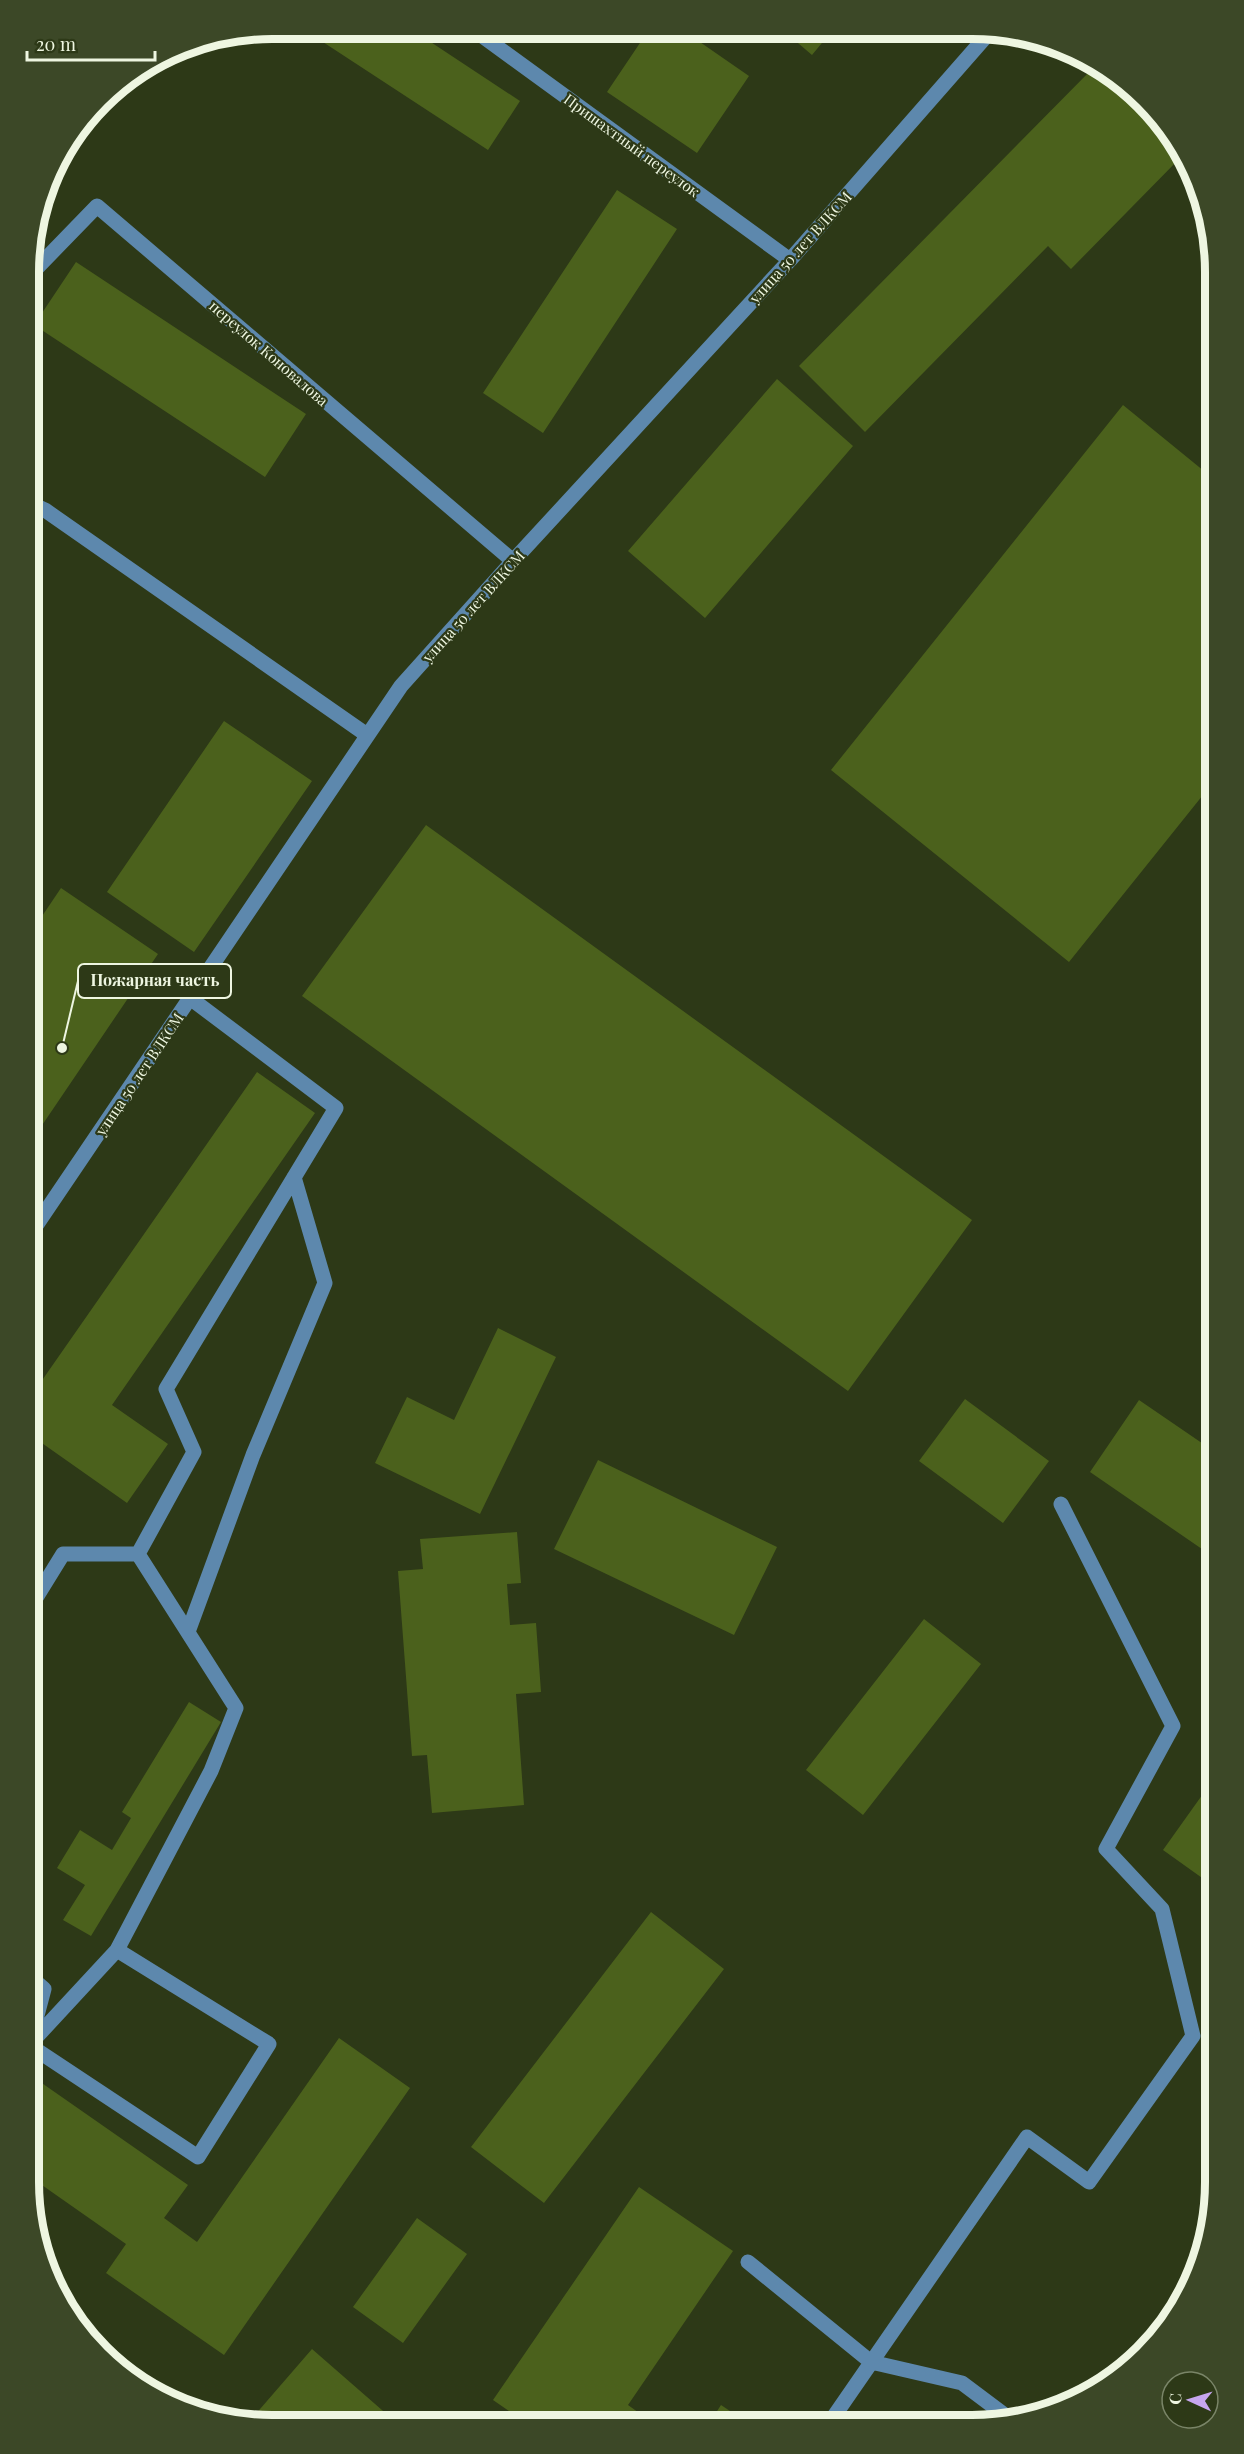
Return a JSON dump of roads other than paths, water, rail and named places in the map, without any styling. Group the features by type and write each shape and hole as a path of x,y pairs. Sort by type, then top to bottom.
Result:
{"street":[{"name":"Пришахтный переулок","path":"486,39 790,260"},
{"name":"улица 50 лет ВЛКСМ","path":"39,1223 401,686 790,260 984,39"},
{"name":"переулок Коновалова","path":"39,265 97,206 513,561"},
{"path":"39,507 367,735"},
{"path":"138,1554 194,1452 166,1389 336,1108 190,998"},
{"path":"188,1632 253,1455 325,1283 294,1177"},
{"path":"835,2415 1027,2137 1089,2182 1193,2036 1162,1909 1106,1849 1173,1726 1061,1504"},
{"path":"39,1593 63,1554 138,1554"},
{"path":"39,2034 117,1950 211,1771 236,1708 138,1554"},
{"path":"39,2052 198,2157 269,2044 117,1950"},
{"path":"39,1985 44,1989 39,2008"},
{"path":"748,2262 871,2362 962,2383 1002,2413"}],"place":[{"name":"Пожарная часть","path":"62,1048"}]}
